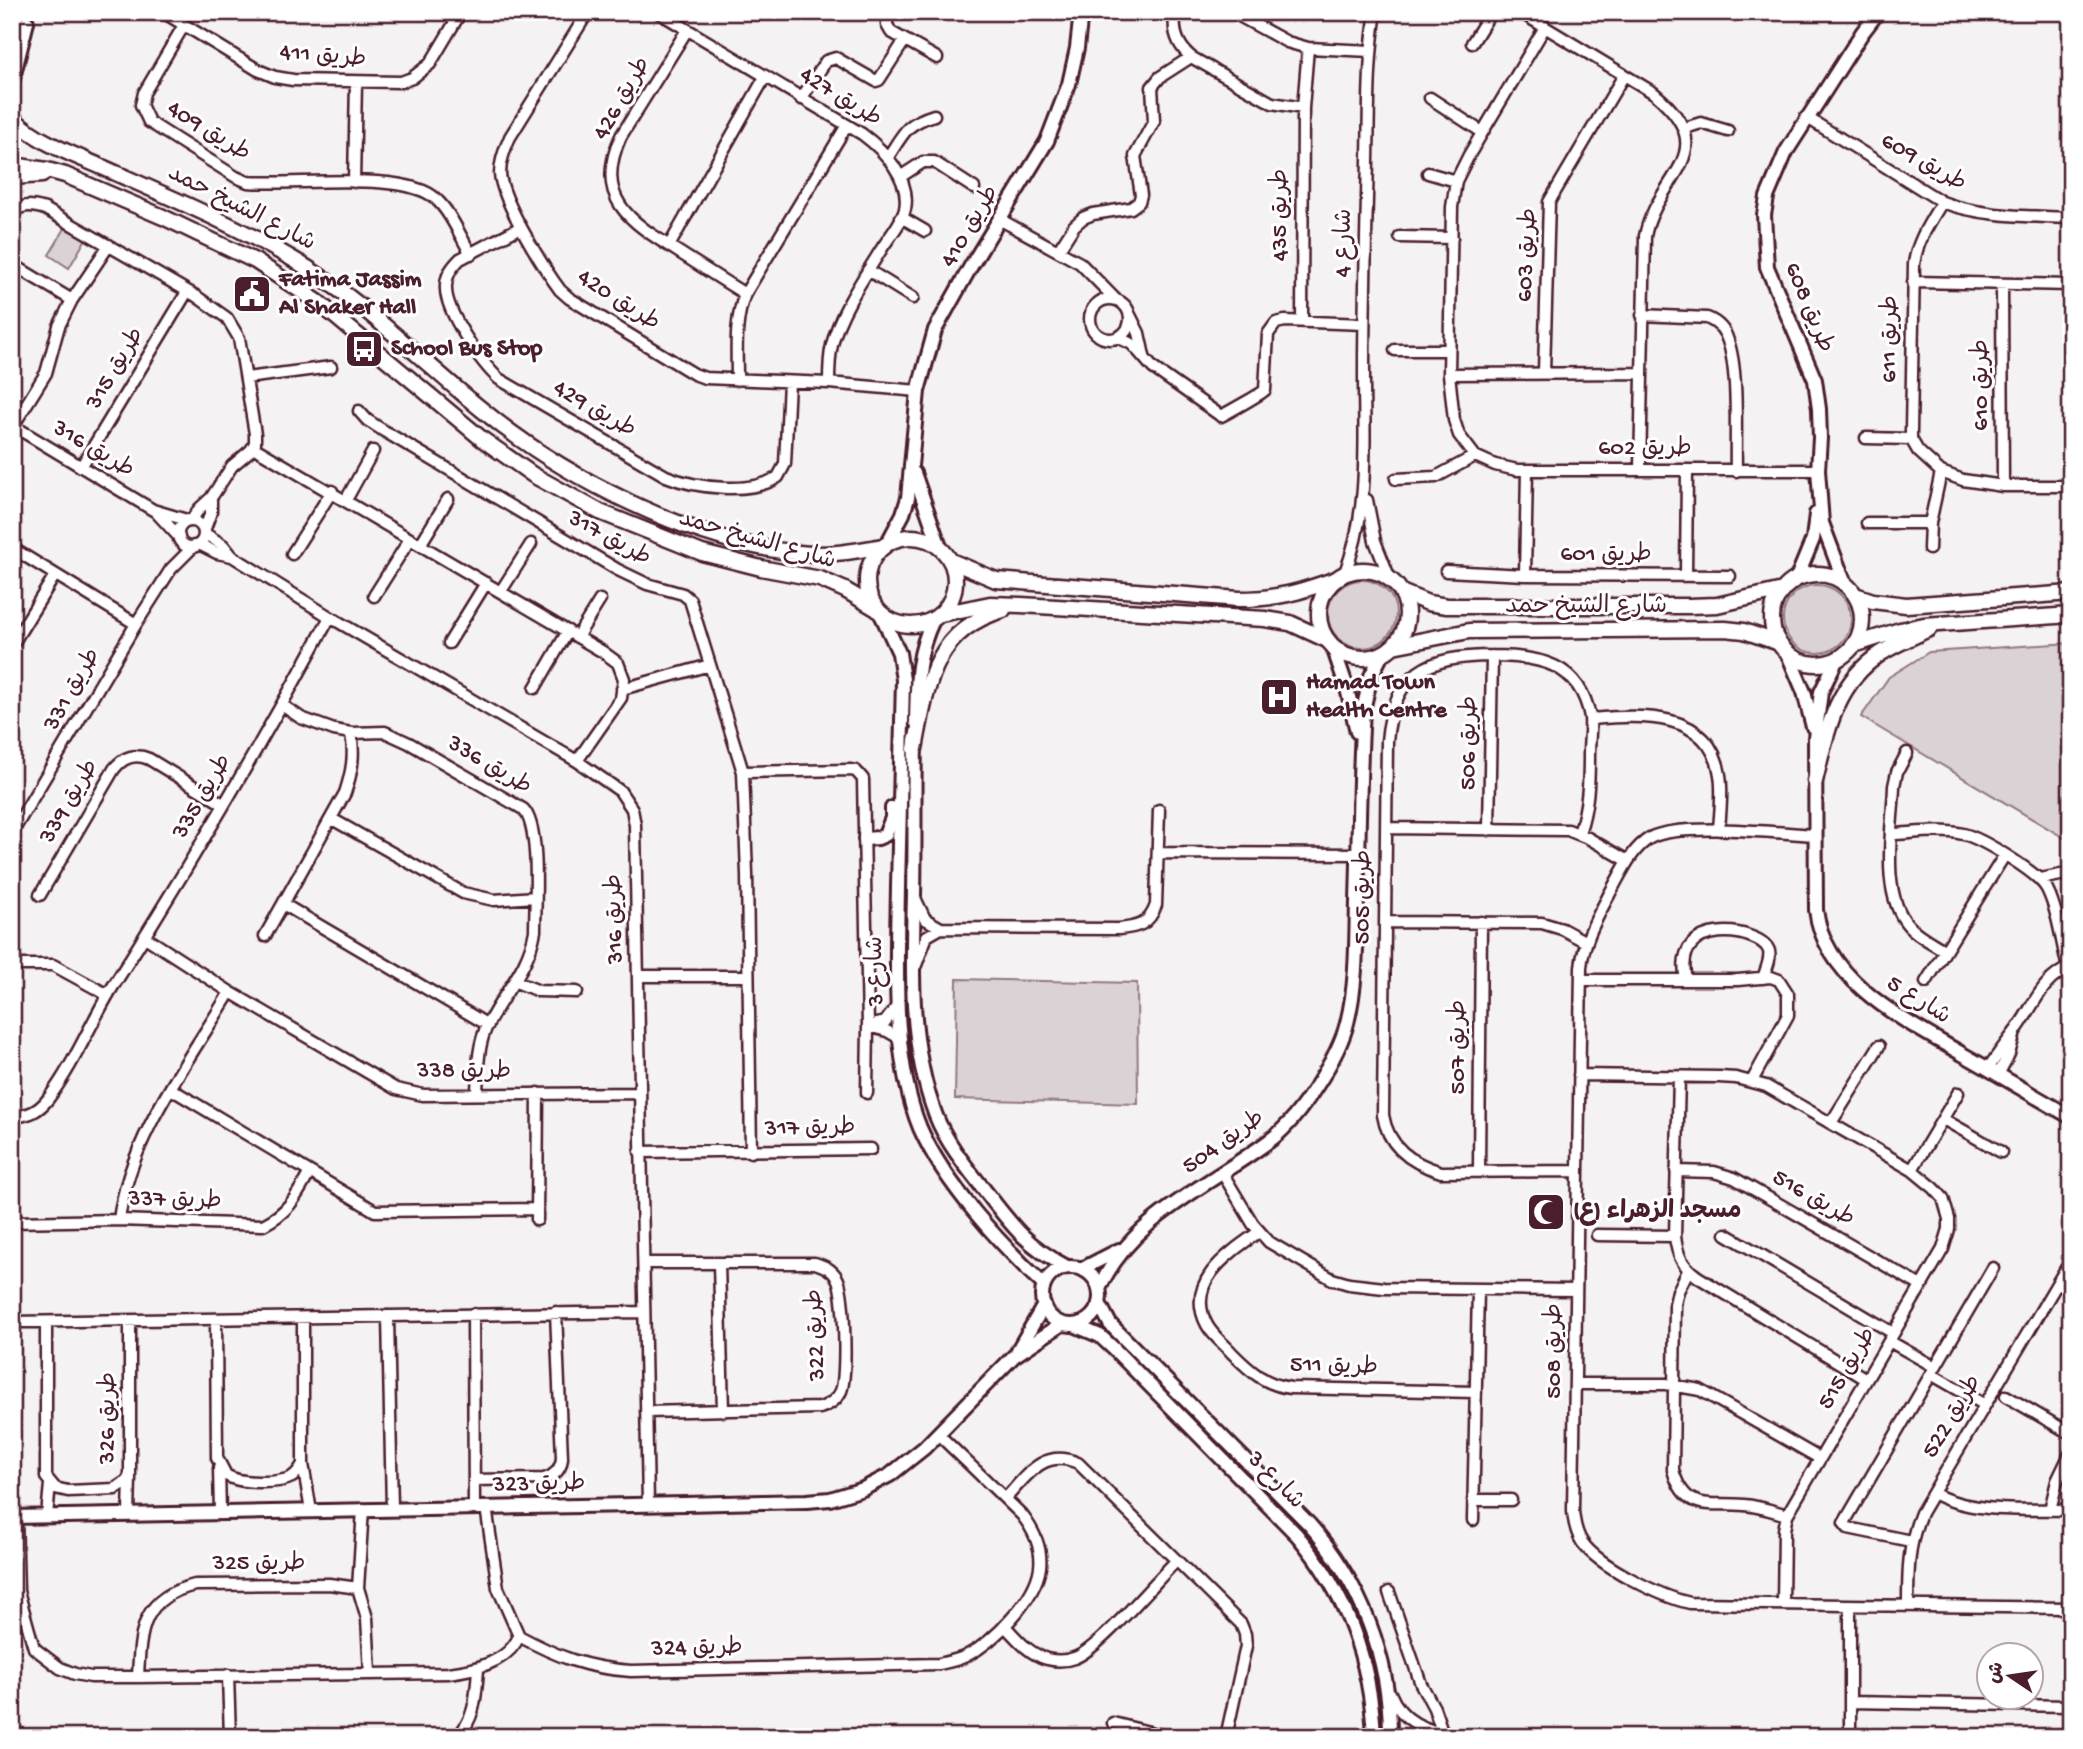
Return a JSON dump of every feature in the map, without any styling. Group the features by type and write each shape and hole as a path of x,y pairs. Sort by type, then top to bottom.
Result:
{"main road":[{"name":"شارع الشيخ حمد","path":"13,119 42,139 230,224 298,262 372,315 504,428 550,460 615,496 711,534 769,549 828,554 886,544"},
{"name":"شارع الشيخ حمد","path":"12,165 65,174 229,248 290,283 351,328 482,439 533,475 589,506 702,553 820,579 845,590 879,611"},
{"path":"12,177 65,174"},
{"path":"937,617 954,595 956,583 951,561 940,547 921,537 899,538 886,544 875,555 867,576 867,588 879,611 901,624 912,626 990,604 1265,619 1290,623 1354,657 1368,658 1388,650 1402,633 1406,617 1401,592 1390,579 1367,570 1269,599 1239,599 996,580 951,561"},
{"path":"1854,645 1862,620 1861,611 1855,595 1845,584 1831,576 1817,574 1796,580 1783,590 1773,612 1773,628 1783,648 1808,663 1824,664 1837,659 1854,645 1900,630 1944,622 2071,615"},
{"path":"1330,643 1320,624 1319,608 1325,592 1340,577"},
{"name":"شارع الشيخ حمد","path":"1401,592 1428,603 1447,606 1689,606 1717,605 1783,590"},
{"path":"1855,595 1873,601 1906,605 2071,593"},
{"path":"915,749 926,693 942,652 955,636 983,616 1021,605"},
{"path":"1815,781 1834,710 1853,678 1880,654 1944,622"},
{"name":"شارع الشيخ حمد","path":"1388,650 1469,631 1725,629 1744,631 1783,648"}],"street":[{"name":"طريق 411","path":"163,12 258,70 275,77 356,82 401,82 421,72 430,64 461,12"},
{"name":"طريق 420","path":"588,12 505,148 500,171 501,181 521,227 553,280 569,298 694,374 705,378 829,383 918,391"},
{"name":"طريق 427","path":"659,12 876,144 900,177 905,192 904,212 901,217"},
{"path":"887,12 889,29 937,58"},
{"name":"طريق 410","path":"886,544 903,514 912,466 918,391 935,330 1047,141 1069,84 1081,12"},
{"path":"1176,12 1175,35 1181,48 1191,57 1272,103 1303,108"},
{"path":"1232,12 1287,42 1308,48 1371,51"},
{"name":"شارع 4","path":"1340,577 1352,555 1361,520 1364,475 1364,324 1371,51 1376,12"},
{"path":"1472,43 1491,12"},
{"path":"1521,12 1654,93 1672,107 1685,128 1686,153 1675,179 1647,225 1640,373 1640,469"},
{"name":"طريق 608","path":"1796,580 1813,539 1821,438 1819,409 1815,380 1767,267 1764,233 1767,197 1786,152 1806,117 1878,12"},
{"path":"12,39 29,17"},
{"path":"12,82 29,17"},
{"name":"طريق 409","path":"184,25 142,99 142,111 149,122 248,182 354,182 409,186 427,192 443,207 471,254"},
{"path":"1396,479 1436,477 1475,456 1459,435 1454,420 1449,374 1452,207 1456,181 1545,27"},
{"name":"طريق 426","path":"687,30 621,136 613,154 611,170 614,193 634,223 745,294"},
{"path":"801,99 826,61 831,59 836,58 876,81 879,80 905,40"},
{"name":"طريق 435","path":"1302,322 1303,108 1308,48"},
{"path":"1058,251 1074,226 1083,218 1131,208 1139,202 1141,195 1135,156 1154,121 1152,87 1160,77 1191,57"},
{"name":"طريق 603","path":"1544,372 1549,202 1624,75"},
{"name":"طريق 427","path":"669,246 765,77"},
{"path":"354,182 356,82"},
{"path":"1430,98 1482,132"},
{"path":"888,158 907,128 916,120 934,115"},
{"name":"طريق 609","path":"1806,117 1941,202 1965,211 1986,214 2071,218"},
{"path":"1685,128 1701,123 1728,131"},
{"path":"737,380 736,329 745,294 847,125"},
{"path":"900,177 918,164 928,162 939,165 974,188"},
{"path":"1428,173 1456,181"},
{"name":"طريق 611","path":"1912,439 1913,282 1916,251 1941,202"},
{"path":"12,212 20,206 32,205 45,209 187,292 231,322 239,338 255,434 253,447 232,466 211,498 190,521 182,525 179,538 187,546 197,545 204,532 211,512 211,498"},
{"path":"829,383 830,356 836,331 868,270 901,217 925,231"},
{"path":"999,219 1085,267 1126,307 1139,333 1144,360"},
{"name":"طريق 429","path":"521,227 454,265 446,280 453,312 480,360 499,379 678,481 719,487 755,486 778,477 785,464 789,382"},
{"path":"1400,237 1452,238"},
{"path":"13,426 46,373 60,326 72,300 109,245"},
{"path":"12,264 72,300"},
{"path":"868,270 913,298"},
{"path":"1098,281 1098,304 1090,318 1095,332 1107,339 1119,338 1137,348 1144,360 1216,414 1224,415 1243,402 1261,395 1265,390 1268,334 1272,326 1280,322 1364,324"},
{"path":"1913,282 2071,285"},
{"name":"طريق 610","path":"2002,284 2003,486"},
{"name":"طريق 315","path":"80,467 187,292"},
{"path":"1098,304 1106,300 1116,300"},
{"path":"1119,338 1129,326 1130,315"},
{"path":"1642,315 1707,318 1714,321 1728,339 1733,362 1736,471"},
{"path":"1395,350 1449,350"},
{"path":"246,378 331,367"},
{"path":"1449,374 1640,373"},
{"name":"طريق 317","path":"359,411 384,431 618,570 648,584 687,597 692,605 743,772 751,1152"},
{"name":"طريق 316","path":"13,426 153,510 190,521"},
{"path":"1866,438 1912,439 1929,463 1941,472 1963,480 2003,486 2071,486"},
{"path":"253,447 501,591 618,663 624,679 621,698 577,761"},
{"path":"346,500 373,451"},
{"name":"طريق 602","path":"1475,456 1495,465 1527,470 1640,469 1818,476"},
{"name":"طريق 410","path":"912,466 940,547"},
{"name":"طريق 601","path":"1525,575 1527,470"},
{"name":"طريق 601","path":"1686,576 1687,470"},
{"path":"1929,549 1930,523 1941,472"},
{"name":"شارع 4","path":"1364,475 1369,519 1390,579"},
{"name":"طريق 608","path":"1818,476 1822,523 1845,584"},
{"path":"292,554 332,491"},
{"path":"374,596 447,499"},
{"name":"طريق 316","path":"153,510 179,538"},
{"path":"190,521 198,523 204,532"},
{"path":"1867,523 1930,523"},
{"name":"طريق 316","path":"204,532 223,545 232,556 330,617 577,761 620,791 632,809 635,825 648,1504"},
{"name":"طريق 331","path":"171,569 179,538"},
{"path":"501,591 531,544"},
{"name":"طريق 316","path":"197,545 232,556"},
{"name":"طريق 331","path":"12,833 171,569 197,545"},
{"path":"12,548 136,624"},
{"name":"طريق 601","path":"1446,571 1525,575 1730,576"},
{"path":"12,645 55,575"},
{"path":"449,643 486,583"},
{"path":"535,688 600,600"},
{"name":"شارع 3","path":"879,611 902,662 897,929 901,1039 908,1089 928,1144 972,1208 1044,1285"},
{"name":"طريق 335","path":"12,1118 33,1114 48,1099 282,705 330,617"},
{"name":"شارع 3","path":"937,617 921,647 917,673 913,980 917,1038 923,1074 937,1118 958,1155 1010,1223 1037,1251 1067,1267"},
{"name":"طريق 504","path":"1330,643 1347,688 1361,750"},
{"name":"شارع 5","path":"1783,648 1804,692 1815,738"},
{"name":"طريق 504","path":"1099,1289 1115,1258 1125,1246 1185,1196 1223,1174 1276,1136 1302,1106 1329,1065 1347,1025 1354,979 1365,695 1388,650"},
{"name":"طريق 505","path":"1577,1171 1454,1173 1429,1168 1400,1151 1385,1128 1388,724 1392,708 1410,680 1433,664 1459,657 1492,656 1540,659 1558,667 1574,681 1584,699 1590,719 1588,801 1579,833"},
{"name":"طريق 506","path":"1489,830 1492,656"},
{"name":"شارع 5","path":"1837,659 1821,692 1815,738 1818,924 1843,969 1882,1006 2071,1117"},
{"path":"622,689 710,665"},
{"name":"طريق 336","path":"282,705 301,718 334,730 351,733 385,732 409,743 523,808 532,821 535,897 533,945 516,982 488,1025 478,1057 477,1094"},
{"path":"1590,719 1646,716 1682,724 1696,733 1708,745 1720,772 1722,787 1719,830"},
{"path":"265,936 331,819 351,775 354,755 351,733"},
{"path":"865,839 885,835 889,828 892,818 893,770 901,738"},
{"path":"1907,753 1899,765 1895,779 1892,887 1901,913 1914,930 1945,951"},
{"name":"طريق 339","path":"40,895 114,769 123,759 136,755 149,759 223,804"},
{"name":"طريق 317","path":"743,772 856,771 864,784 869,1026 867,1093"},
{"path":"12,810 24,817"},
{"path":"914,894 925,919 941,928 1135,928 1145,924 1156,905 1159,810"},
{"path":"331,819 463,893 494,900 535,897"},
{"path":"1386,828 1557,829 1579,833 1628,861"},
{"name":"طريق 508","path":"1815,835 1719,830 1662,832 1640,846 1628,861 1586,942 1581,980 1577,1171 1574,1521 1583,1542 1591,1552 1649,1588 1690,1603 2071,1608"},
{"path":"1893,834 1964,834 2040,879 2049,894 2070,967 2050,980 2042,989 2015,1032 2009,1054 1993,1072"},
{"path":"1158,853 1358,854"},
{"path":"1926,982 2004,856"},
{"path":"2040,879 2071,873"},
{"path":"283,904 488,1025"},
{"path":"1385,922 1542,923 1562,929 1586,942"},
{"name":"طريق 507","path":"1479,1171 1481,922"},
{"path":"913,980 920,950 927,936 941,928"},
{"path":"1686,979 1684,958 1695,939 1702,935 1736,933 1759,939 1766,946 1769,958 1763,978"},
{"name":"طريق 338","path":"145,937 230,992 396,1089 423,1095 640,1093"},
{"path":"12,965 53,965 108,995"},
{"path":"638,976 748,976"},
{"path":"1581,980 1774,978 1783,983 1788,994 1786,1022 1752,1081"},
{"path":"516,982 538,991 577,992"},
{"path":"118,1220 130,1169 172,1089 230,992"},
{"path":"869,1026 885,1022 899,1005"},
{"path":"869,1026 880,1027 901,1039"},
{"path":"1831,1123 1879,1046"},
{"name":"طريق 515","path":"1579,1076 1735,1078 1752,1081 1778,1093 1912,1170 1943,1198 1949,1219 1947,1240 1787,1515 1784,1530 1783,1604"},
{"path":"1679,1077 1675,1236 1677,1251 1688,1270 1866,1379"},
{"path":"172,1089 375,1211 537,1214 538,1093"},
{"path":"1912,1170 1958,1093"},
{"path":"1943,1119 2001,1152"},
{"name":"طريق 317","path":"640,1152 871,1149"},
{"name":"طريق 516","path":"1676,1171 1714,1172 1734,1178 1921,1286"},
{"name":"طريق 337","path":"12,1222 118,1220 263,1226 280,1216 292,1203 310,1172"},
{"path":"1223,1174 1259,1232 1280,1250 1332,1279 1384,1288 1576,1290"},
{"name":"طريق 511","path":"1259,1232 1216,1266 1203,1287 1201,1305 1212,1333 1259,1378 1280,1387 1291,1388 1476,1392"},
{"path":"1726,1234 1891,1337 1933,1371 1985,1405"},
{"path":"1597,1235 1675,1236"},
{"name":"طريق 504","path":"1082,1269 1125,1246"},
{"name":"طريق 522","path":"1908,1606 1911,1541 1921,1513 2071,1260"},
{"name":"طريق 322","path":"644,1263 815,1262 827,1267 837,1277 842,1290 843,1383 833,1401 813,1409 646,1412"},
{"path":"719,1263 723,1411"},
{"path":"1067,1267 1082,1269 1090,1273 1099,1289 1096,1310 1087,1320 1068,1324 1051,1317 1044,1305 1044,1285 1053,1273 1067,1267"},
{"path":"1911,1541 1848,1528 1844,1523 1993,1268"},
{"path":"1688,1270 1675,1304 1673,1470 1676,1484 1685,1495 1710,1506 1753,1506 1787,1515"},
{"path":"1473,1520 1478,1289"},
{"name":"شارع 3","path":"1099,1303 1110,1324 1309,1524 1330,1550 1371,1628 1385,1682 1390,1731"},
{"name":"طريق 323","path":"14,1517 796,1502 830,1499 863,1489 890,1475 938,1434 1014,1356 1044,1305"},
{"path":"474,1480 544,1479 560,1468 562,1458 556,1312"},
{"path":"12,1322 644,1312"},
{"path":"14,1517 18,1591 34,1648 60,1668 75,1674 90,1677 138,1677 448,1673 478,1669 515,1646 519,1636 498,1588 474,1480 473,1314"},
{"path":"388,1316 392,1509"},
{"path":"303,1318 303,1464 311,1511"},
{"path":"216,1320 220,1513"},
{"name":"طريق 326","path":"50,1484 68,1491 115,1489 127,1481 130,1475 130,1321"},
{"path":"46,1322 46,1477 50,1484 47,1516"},
{"name":"شارع 3","path":"1068,1324 1100,1336 1114,1349 1303,1542 1324,1569 1341,1599 1356,1636 1374,1716 1374,1737"},
{"name":"طريق 323","path":"1014,1356 1068,1324"},
{"path":"1576,1384 1675,1384 1712,1395 1819,1458"},
{"path":"2006,1396 2071,1434"},
{"name":"طريق 324","path":"519,1636 573,1662 602,1669 631,1671 916,1666 939,1664 964,1657 982,1647 1005,1626 1035,1589 1041,1558 1032,1528 1006,1498 938,1434"},
{"path":"2050,1510 2057,1481 2071,1452"},
{"path":"1006,1498 1042,1462 1056,1458 1079,1463 1175,1562 1241,1624 1246,1646 1226,1737"},
{"path":"219,1465 226,1475 244,1482 284,1480 296,1475 303,1464"},
{"path":"128,1515 130,1475"},
{"path":"1933,1493 1950,1502 1970,1506 2071,1510"},
{"path":"1473,1500 1511,1500"},
{"path":"363,1509 358,1588 367,1618 370,1672"},
{"path":"1005,1626 1035,1654 1062,1661 1075,1658 1096,1643 1175,1562"},
{"name":"طريق 325","path":"138,1677 142,1627 150,1611 162,1598 178,1589 195,1585 329,1584 358,1588"},
{"path":"1389,1592 1423,1689 1447,1735 1411,1737"},
{"path":"1850,1605 1850,1737"},
{"path":"457,1737 464,1730 474,1709 478,1669"},
{"path":"228,1675 230,1737"},
{"name":"شارع 3","path":"1385,1682 1403,1716 1447,1735"},
{"path":"1850,1702 2071,1706"},
{"path":"1112,1723 1169,1737"}],"shaded area":[{"path":"67,225 87,237 69,268 49,255"},
{"path":"1362,580 1375,583 1386,590 1393,601 1396,614 1393,627 1386,638 1375,645 1362,648 1349,645 1338,638 1331,627 1328,614 1331,601 1338,590 1349,583"},
{"path":"1810,585 1824,585 1836,590 1846,600 1851,619 1846,638 1836,648 1824,653 1810,653 1798,648 1788,638 1783,626 1783,612 1788,600 1798,590"},
{"path":"2071,643 2071,842 1861,717 1889,677 1929,652"},
{"path":"957,979 1137,983 1138,1104 955,1099"}],"place":[{"name":"Fatima Jassim Al Shaker Hall","path":"252,294"},
{"name":"School Bus Stop","path":"364,349"},
{"name":"Hamad Town Health Centre","path":"1279,697"},
{"name":"مسجد الزهراء (ع)","path":"1546,1212"}]}
